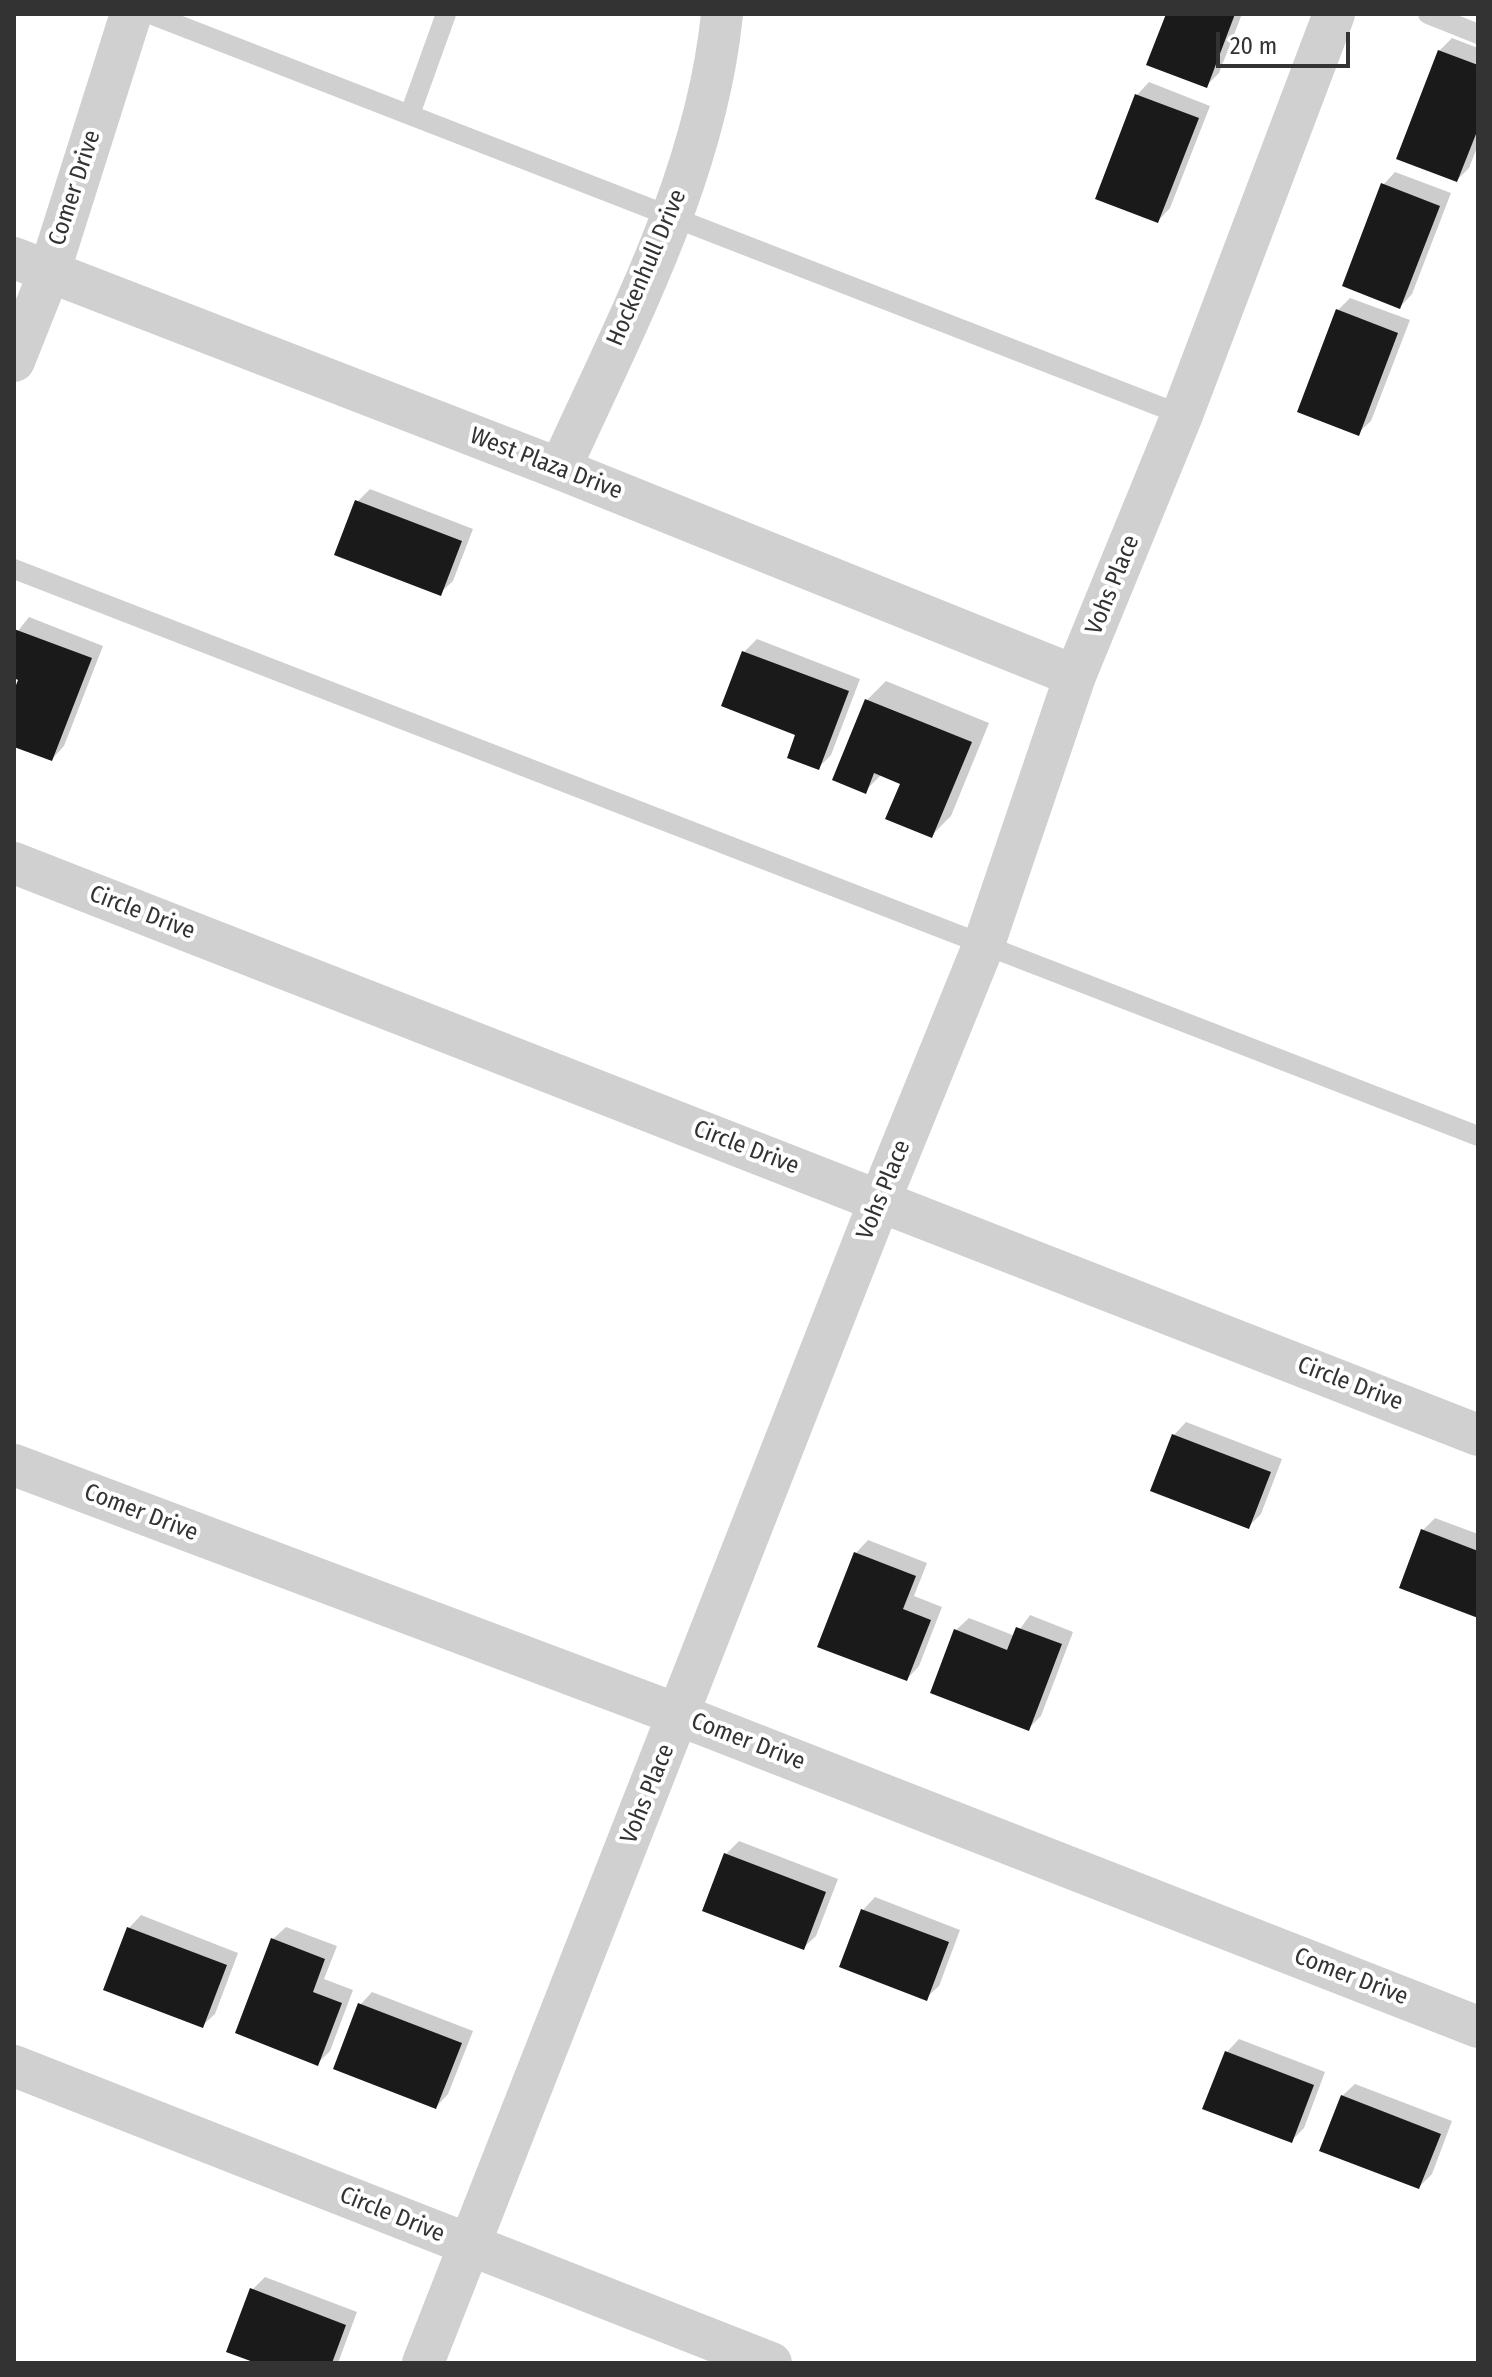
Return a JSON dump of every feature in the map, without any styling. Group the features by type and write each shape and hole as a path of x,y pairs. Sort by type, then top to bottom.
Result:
{"street":[{"name":"Comer Drive","path":"14,361 31,265 131,14"},
{"name":"Hockenhull Drive","path":"560,469 672,218 717,72 722,14"},
{"name":"Vohs Place","path":"423,2363 880,1200 984,944 1075,676 1182,415 1334,14"},
{"name":"West Plaza Drive","path":"31,265 560,469 1075,676"},
{"name":"Circle Drive","path":"14,863 1478,1435"},
{"name":"Comer Drive","path":"14,1465 679,1715 1478,2027"},
{"name":"Circle Drive","path":"14,2066 771,2363"}],"lane":[{"path":"150,14 1182,415"},
{"path":"410,114 446,14"},
{"path":"1428,14 1478,34"},
{"path":"14,569 1478,1136"}],"building":[{"path":"1166,14 1235,14 1207,88 1146,65"},
{"path":"1438,50 1478,65 1478,129 1457,182 1396,159"},
{"path":"1135,94 1199,118 1158,223 1095,199"},
{"path":"1381,183 1440,206 1400,309 1342,286"},
{"path":"1336,309 1398,333 1359,436 1297,412"},
{"path":"355,500 462,541 441,596 334,555"},
{"path":"14,629 92,658 52,761 14,747 14,690 18,680 14,678"},
{"path":"742,651 849,691 819,770 787,758 795,735 721,706"},
{"path":"865,699 972,742 932,838 885,819 900,784 874,773 866,794 832,780"},
{"path":"1172,1434 1271,1472 1249,1529 1150,1491"},
{"path":"1421,1529 1478,1551 1478,1618 1399,1588"},
{"path":"854,1552 916,1576 903,1609 931,1620 907,1681 817,1647"},
{"path":"1016,1627 1062,1644 1029,1731 930,1693 954,1629 1007,1650"},
{"path":"724,1853 826,1892 804,1950 702,1911"},
{"path":"861,1909 949,1942 927,2001 839,1967"},
{"path":"127,1927 227,1965 203,2028 103,1990"},
{"path":"271,1938 325,1959 313,1992 342,2003 318,2066 235,2033"},
{"path":"358,2003 462,2043 436,2109 333,2069"},
{"path":"1225,2051 1314,2085 1292,2143 1202,2109"},
{"path":"1341,2095 1441,2134 1419,2189 1319,2151"},
{"path":"250,2288 346,2325 332,2363 256,2363 226,2352"}]}
